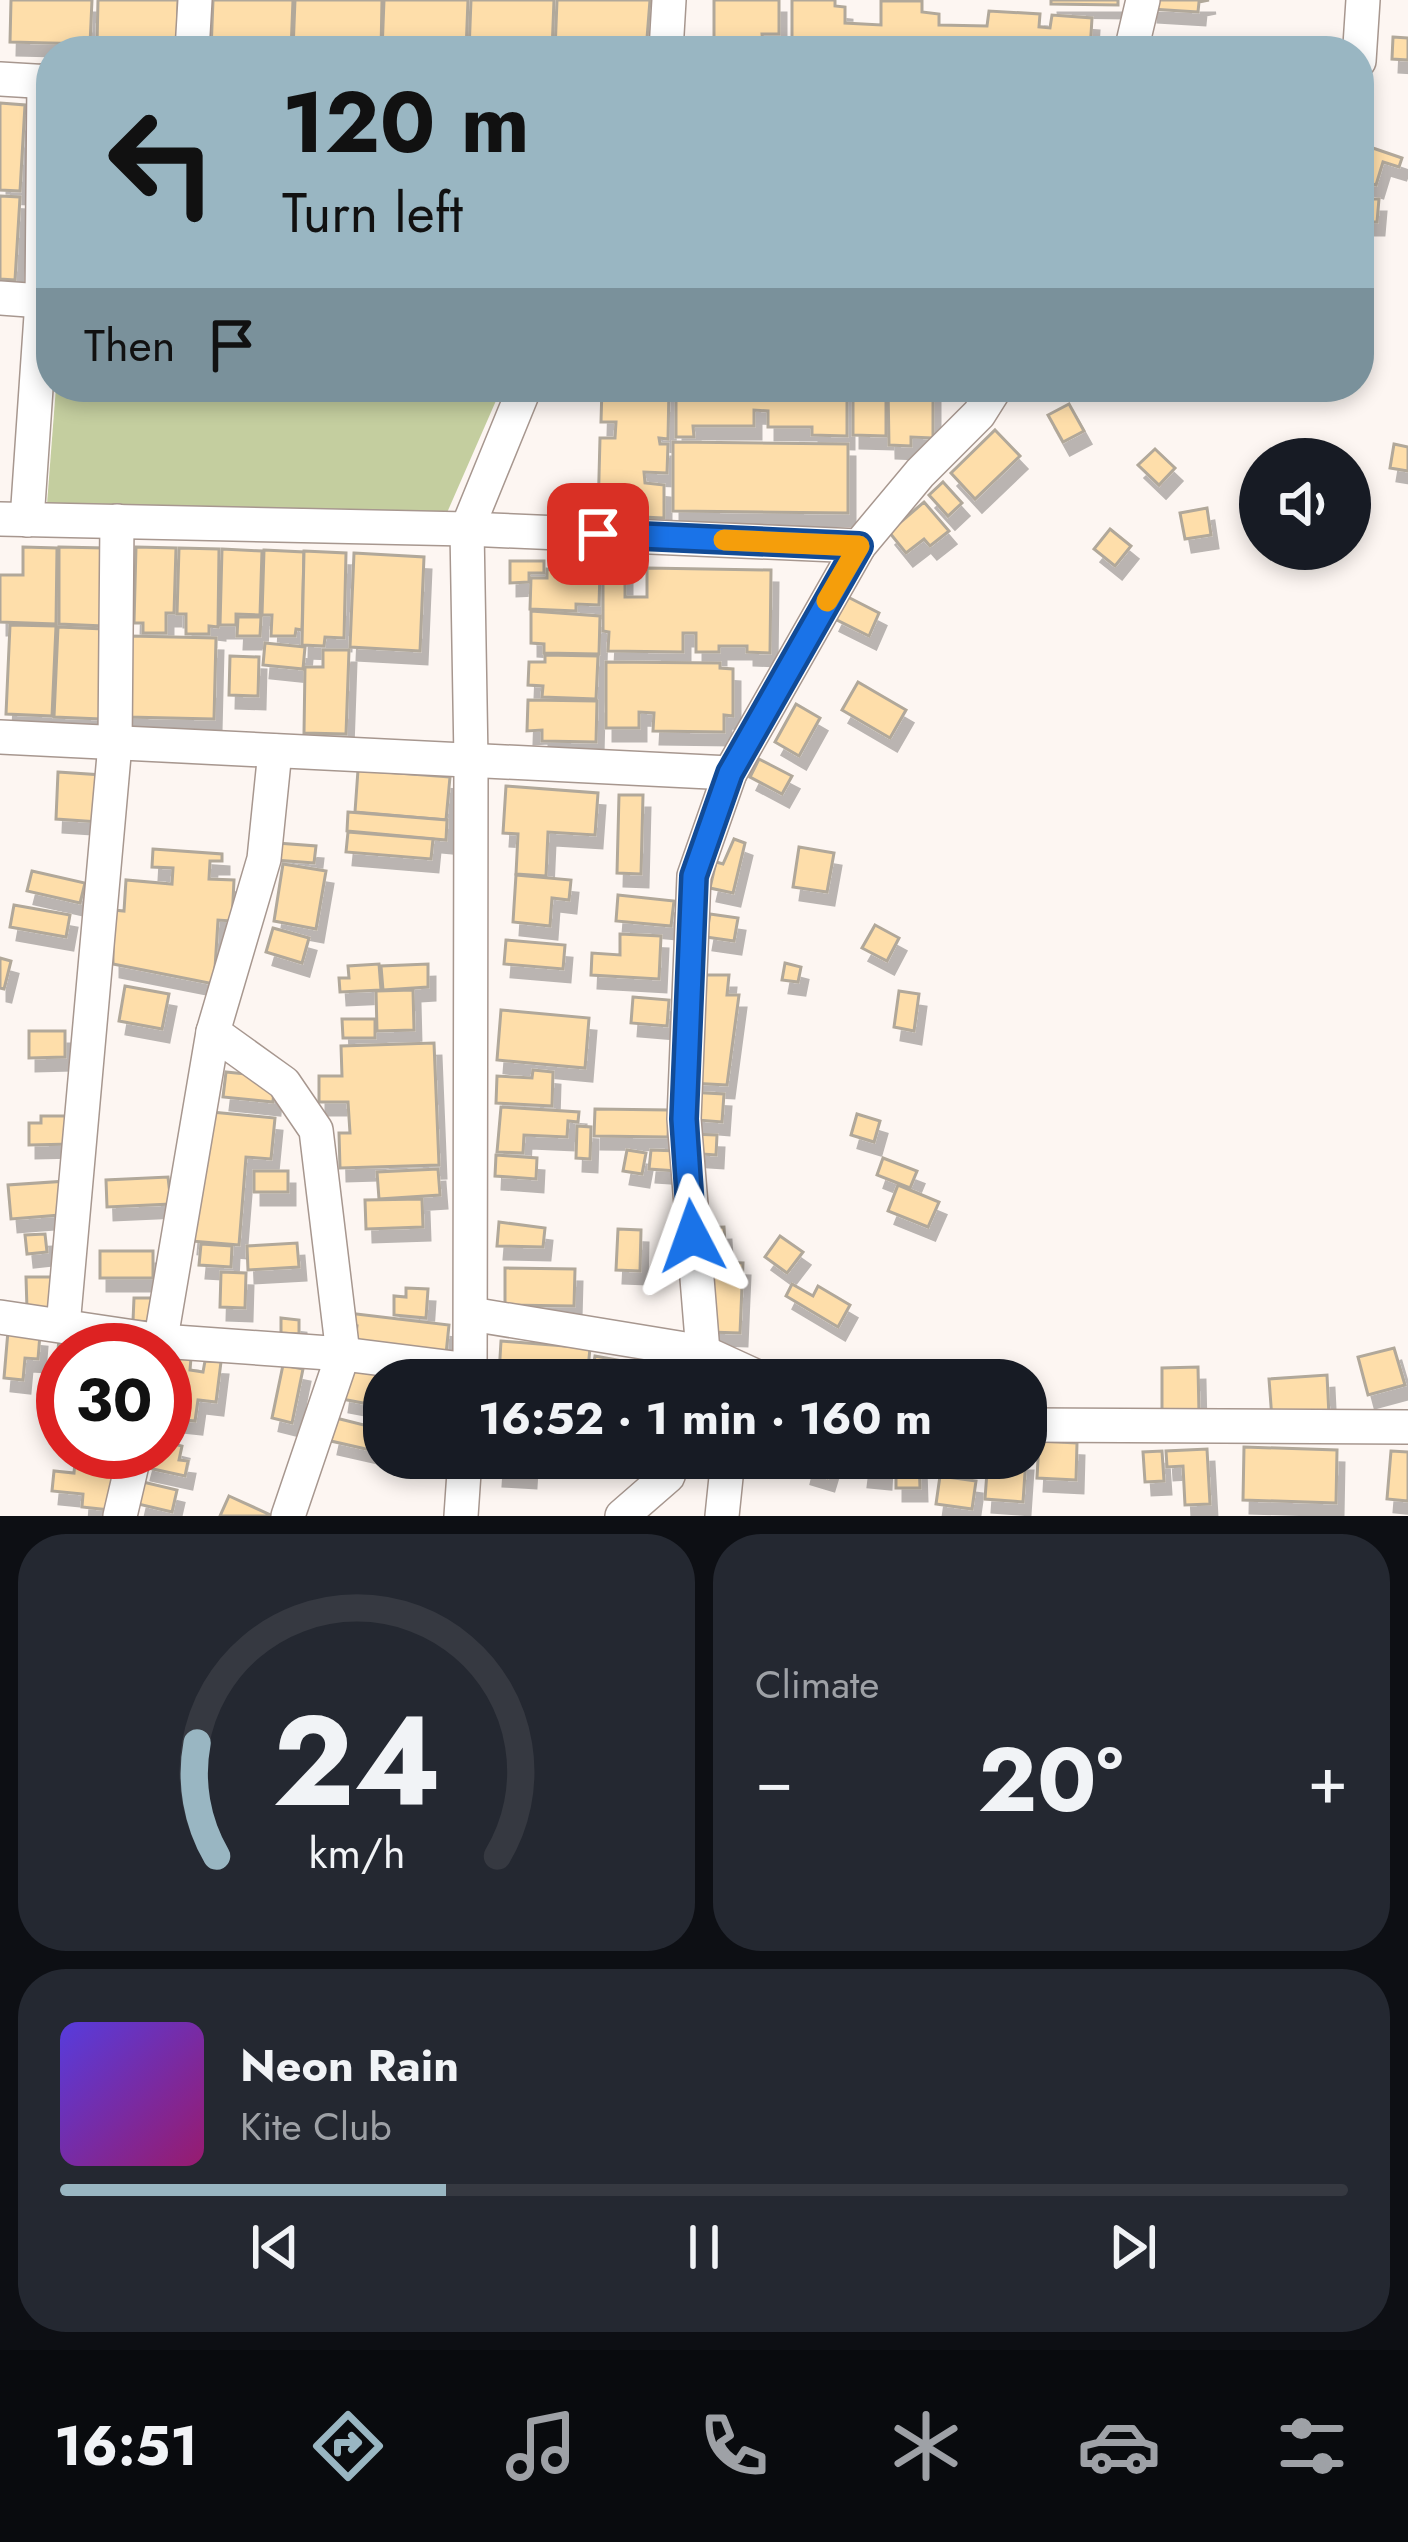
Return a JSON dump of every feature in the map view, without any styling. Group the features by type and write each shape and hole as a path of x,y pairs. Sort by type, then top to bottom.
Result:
{"street":[{"path":"193,36 195,0"},
{"path":"666,36 669,0"},
{"path":"1135,36 1143,0"},
{"path":"1361,36 1364,0"},
{"path":"0,79 36,81"},
{"path":"0,298 36,301"},
{"path":"36,346 13,520 467,529 859,546"},
{"path":"470,1359 467,529 519,402"},
{"path":"699,1359 684,1119 694,876 730,773 859,546 987,402"},
{"path":"63,1323 115,744 117,521"},
{"path":"0,737 730,773"},
{"path":"164,1323 213,1032 264,859 275,752"},
{"path":"213,1032 284,1083 316,1130 343,1354 288,1516"},
{"path":"471,1314 668,1359"},
{"path":"0,1317 42,1323"},
{"path":"192,1347 373,1359"},
{"path":"1047,1425 1408,1427"},
{"path":"120,1516 129,1479"},
{"path":"461,1516 464,1479"},
{"path":"622,1516 665,1479"},
{"path":"722,1516 726,1479"}],"green space":[{"path":"55,402 495,402 446,515 47,504"}],"building":[{"path":"11,0 92,0 90,36 36,36 36,43 10,42"},
{"path":"98,0 178,0 177,36 97,36"},
{"path":"213,0 293,0 292,36 212,36"},
{"path":"295,0 382,0 381,36 294,36"},
{"path":"384,0 468,0 467,36 383,36"},
{"path":"471,0 554,0 553,36 470,36"},
{"path":"557,0 650,0 647,36 556,36"},
{"path":"714,0 779,0 779,34 714,36"},
{"path":"792,0 835,0 835,6 845,7 845,23 881,25 881,1 922,1 922,12 939,14 939,25 987,26 989,11 1040,14 1039,27 1050,28 1052,15 1092,18 1091,36 792,36"},
{"path":"1051,0 1118,0 1118,5 1051,4"},
{"path":"1152,0 1209,0 1199,2 1198,12 1151,9"},
{"path":"1393,37 1408,38 1408,60 1392,59"},
{"path":"0,103 25,105 20,191 0,190"},
{"path":"1374,148 1402,158 1399,167 1383,162 1376,185"},
{"path":"0,196 20,197 15,280 0,279"},
{"path":"1374,199 1379,199 1374,222"},
{"path":"602,402 669,402 668,439 659,438 660,444 668,444 667,473 644,472 645,483 664,485 664,518 598,515 600,438 615,438 616,422 601,422"},
{"path":"676,402 847,402 847,436 812,435 812,427 768,427 768,411 754,410 754,426 693,426 694,437 676,437"},
{"path":"853,402 886,402 886,436 853,435"},
{"path":"888,402 933,402 933,438 911,437 911,446 889,445"},
{"path":"1069,404 1084,431 1063,442 1048,415"},
{"path":"995,430 1020,456 975,499 951,473"},
{"path":"673,442 848,444 848,513 673,511"},
{"path":"1394,444 1408,447 1408,471 1390,468"},
{"path":"1155,449 1175,468 1159,485 1138,465"},
{"path":"943,482 962,503 948,516 929,495"},
{"path":"924,502 949,531 930,546 924,539 906,553 889,532"},
{"path":"1207,508 1211,535 1185,539 1180,513"},
{"path":"1110,529 1131,546 1115,566 1094,549"},
{"path":"23,547 57,548 56,624 0,622 0,575 23,575"},
{"path":"59,547 105,548 104,626 59,624"},
{"path":"136,547 176,548 174,613 166,613 166,633 143,633 143,623 134,623"},
{"path":"179,548 219,549 218,627 209,626 209,634 186,634 186,614 177,614"},
{"path":"222,549 262,551 260,615 236,614 236,625 220,625"},
{"path":"264,550 304,552 302,630 296,629 295,636 271,636 272,615 262,615"},
{"path":"304,551 346,553 344,638 325,637 324,646 302,645"},
{"path":"354,553 424,557 420,651 350,647"},
{"path":"510,561 544,561 544,573 529,573 529,582 510,583"},
{"path":"647,568 771,570 770,653 747,652 747,646 696,652 696,633 683,633 683,652 608,651 609,632 603,631 603,570 625,570 625,597 647,597"},
{"path":"547,569 600,571 599,605 576,604 576,611 530,609 531,578 547,578"},
{"path":"844,595 879,613 869,636 833,618"},
{"path":"531,611 600,616 599,654 544,653 544,644 531,643"},
{"path":"238,617 261,617 260,636 237,636"},
{"path":"10,625 56,626 52,716 6,714"},
{"path":"58,627 104,629 101,719 54,717"},
{"path":"130,636 216,638 214,719 127,717"},
{"path":"265,643 305,647 303,669 263,665"},
{"path":"323,650 349,650 346,734 304,733 305,667 323,667"},
{"path":"545,655 598,656 596,699 542,697 543,686 528,685 529,662 545,662"},
{"path":"230,656 259,657 258,696 229,695"},
{"path":"606,662 720,663 720,668 733,669 733,716 724,715 724,732 653,731 654,713 639,712 639,728 606,728"},
{"path":"858,682 906,710 890,738 842,710"},
{"path":"528,700 597,701 596,742 542,741 542,730 527,731"},
{"path":"796,704 820,718 799,756 775,742"},
{"path":"759,759 792,776 782,794 750,777"},
{"path":"358,770 450,777 446,820 355,812"},
{"path":"58,772 102,775 99,822 56,819"},
{"path":"506,786 598,793 595,835 548,832 546,876 516,874 518,834 503,833"},
{"path":"619,795 643,795 641,874 617,873"},
{"path":"348,812 447,820 446,840 347,831"},
{"path":"348,832 433,839 431,859 346,852"},
{"path":"734,839 745,843 733,893 710,888 716,862 723,864"},
{"path":"277,843 316,846 314,863 275,860"},
{"path":"799,847 834,853 827,892 793,887"},
{"path":"153,849 222,854 222,861 210,861 209,879 234,880 232,921 218,920 214,984 113,964 113,910 124,911 126,880 172,884 173,868 152,867"},
{"path":"283,864 326,871 316,929 274,921"},
{"path":"32,871 85,883 80,903 27,891"},
{"path":"516,875 571,880 569,900 552,898 550,926 513,922"},
{"path":"618,895 674,901 671,926 616,921"},
{"path":"14,905 70,915 66,937 10,927"},
{"path":"710,914 738,918 734,941 706,937"},
{"path":"875,925 899,938 887,961 862,948"},
{"path":"273,928 309,938 302,963 266,952"},
{"path":"620,934 661,936 659,979 591,975 592,953 620,955"},
{"path":"506,940 565,945 563,969 504,964"},
{"path":"0,958 11,961 4,989 0,988"},
{"path":"785,963 801,967 798,982 782,980"},
{"path":"379,964 381,990 340,992 339,978 349,978 348,966"},
{"path":"428,964 428,987 383,990 381,966"},
{"path":"697,975 729,975 727,995 739,995 727,1085 690,1083"},
{"path":"125,986 169,994 162,1029 119,1021"},
{"path":"413,990 414,1030 377,1031 376,991"},
{"path":"899,991 919,994 914,1031 894,1027"},
{"path":"633,997 669,1000 667,1026 631,1023"},
{"path":"501,1010 589,1018 585,1068 497,1060"},
{"path":"342,1019 375,1019 375,1038 343,1038"},
{"path":"29,1031 65,1031 65,1057 29,1058"},
{"path":"434,1043 439,1165 340,1168 339,1133 350,1133 348,1102 319,1102 319,1076 342,1076 341,1046"},
{"path":"533,1070 553,1072 552,1106 496,1103 497,1076 532,1078"},
{"path":"226,1072 275,1077 273,1102 223,1097"},
{"path":"687,1092 724,1094 722,1122 685,1119"},
{"path":"501,1107 579,1112 578,1122 568,1121 567,1137 524,1135 523,1153 497,1152"},
{"path":"595,1109 669,1110 668,1137 594,1136"},
{"path":"201,1111 275,1118 271,1159 246,1157 239,1245 191,1241"},
{"path":"857,1114 880,1121 874,1142 851,1135"},
{"path":"41,1116 72,1116 72,1144 29,1145 29,1123 41,1123"},
{"path":"577,1126 591,1127 590,1159 576,1158"},
{"path":"689,1134 717,1135 716,1155 688,1153"},
{"path":"627,1150 646,1153 642,1174 623,1171"},
{"path":"651,1150 678,1151 677,1171 649,1169"},
{"path":"496,1155 537,1158 536,1179 495,1176"},
{"path":"883,1158 917,1171 910,1188 877,1175"},
{"path":"438,1169 440,1195 379,1199 377,1172"},
{"path":"254,1171 288,1171 288,1192 254,1192"},
{"path":"168,1177 171,1204 107,1207 106,1180"},
{"path":"68,1181 60,1215 11,1219 8,1185"},
{"path":"898,1185 939,1202 928,1227 888,1211"},
{"path":"422,1199 423,1227 366,1229 365,1200"},
{"path":"499,1222 545,1228 543,1247 497,1246"},
{"path":"724,1227 726,1258 700,1259 699,1228"},
{"path":"618,1229 641,1230 640,1271 616,1270"},
{"path":"45,1234 47,1252 27,1254 25,1235"},
{"path":"780,1236 803,1252 787,1273 765,1257"},
{"path":"297,1243 299,1267 248,1270 247,1246"},
{"path":"201,1244 232,1246 231,1267 199,1265"},
{"path":"100,1251 153,1251 153,1278 100,1278"},
{"path":"712,1262 743,1263 740,1333 709,1332"},
{"path":"505,1268 575,1269 574,1306 505,1305"},
{"path":"221,1272 246,1273 245,1308 220,1307"},
{"path":"26,1277 54,1277 55,1308 27,1309"},
{"path":"792,1284 813,1296 818,1286 850,1305 838,1327 786,1296"},
{"path":"406,1288 428,1289 426,1318 394,1315 394,1296 406,1297"},
{"path":"134,1298 155,1298 155,1322 133,1321"},
{"path":"348,1313 449,1325 446,1354 355,1343 357,1326 347,1326"},
{"path":"281,1318 299,1320 299,1334 281,1333"},
{"path":"8,1331 36,1334 36,1359 25,1358 23,1380 4,1378"},
{"path":"501,1341 590,1348 589,1359 500,1359"},
{"path":"1394,1348 1405,1385 1368,1395 1358,1357"},
{"path":"652,1351 668,1354 667,1359 651,1359"},
{"path":"205,1361 221,1362 216,1402 198,1400 195,1421 192,1370 203,1372"},
{"path":"283,1365 303,1369 292,1423 272,1418"},
{"path":"347,1365 363,1368 363,1403 342,1399"},
{"path":"1198,1367 1199,1414 1162,1414 1162,1368"},
{"path":"1327,1375 1329,1416 1272,1419 1269,1379"},
{"path":"336,1418 363,1425 363,1448 331,1441"},
{"path":"1047,1441 1077,1443 1076,1480 1047,1479"},
{"path":"1244,1447 1337,1450 1336,1503 1243,1500"},
{"path":"1207,1449 1210,1504 1185,1505 1183,1466 1167,1467 1166,1451"},
{"path":"1162,1451 1164,1481 1145,1482 1143,1452"},
{"path":"1391,1451 1408,1452 1408,1501 1387,1499"},
{"path":"53,1479 113,1479 110,1510 82,1507 83,1494 52,1491"},
{"path":"896,1479 920,1479 920,1488 896,1488"},
{"path":"940,1479 976,1481 972,1509 936,1504"},
{"path":"986,1479 1025,1479 1023,1502 985,1499"},
{"path":"143,1482 177,1490 172,1512 138,1504"},
{"path":"229,1496 273,1516 220,1516"}],"slow traffic":[{"path":"724,540 859,546 827,601"}],"route":[{"path":"598,534 859,546 730,773 694,876 684,1119 692,1236"}]}
